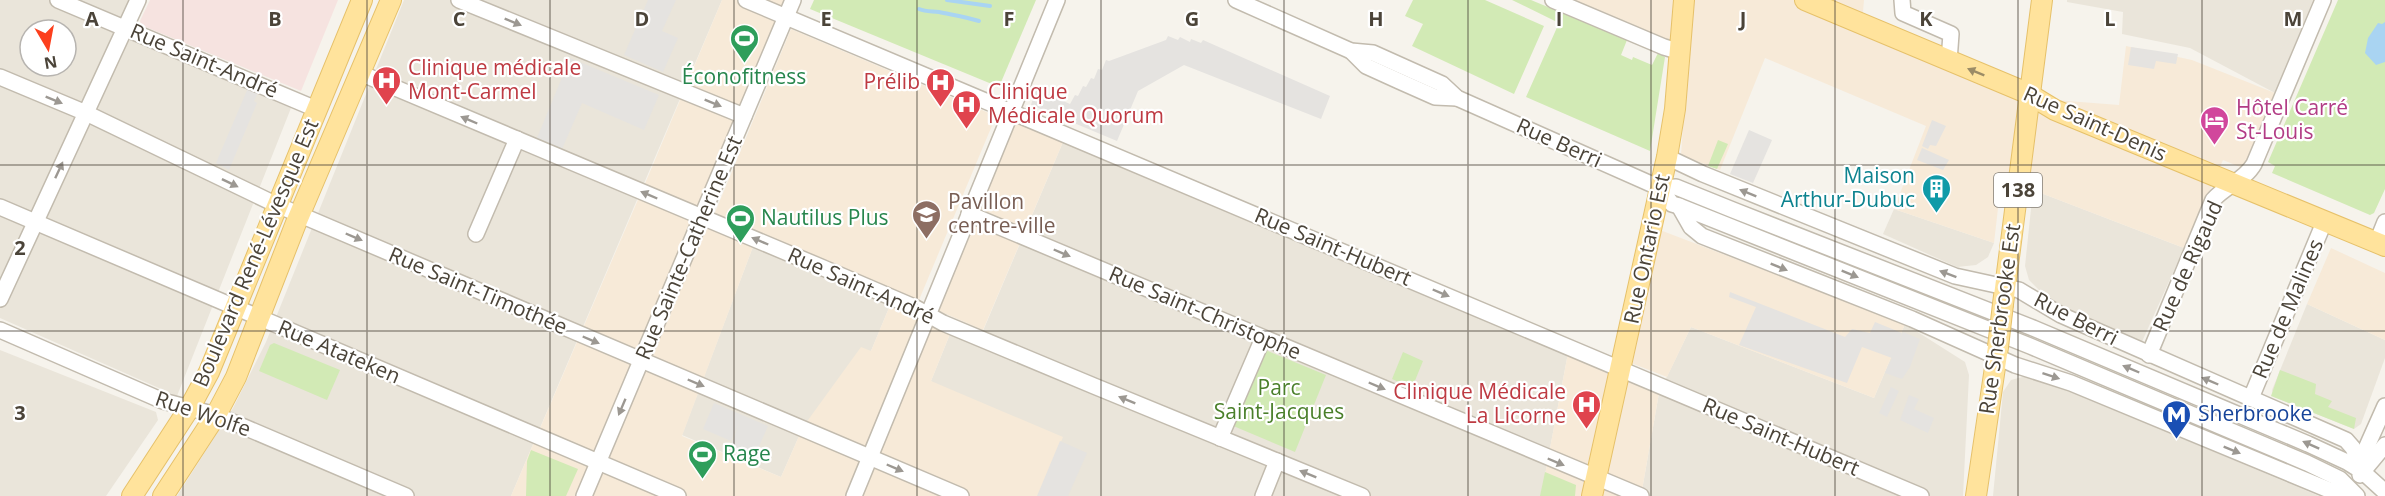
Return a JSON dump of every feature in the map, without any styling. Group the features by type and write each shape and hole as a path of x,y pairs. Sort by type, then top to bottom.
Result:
{"main road":[{"name":"Boulevard René-Lévesque Est","path":"132,496 190,407 209,372 362,0"},
{"name":"Boulevard René-Lévesque Est","path":"163,496 216,415 236,376 300,214 391,0"},
{"name":"Rue Ontario Est","path":"1594,487 1667,157 1681,52 1684,0"},
{"name":"Rue Saint-Denis","path":"1805,0 2030,94 2055,110 2381,244"},
{"name":"Rue Sherbrooke Est","path":"1976,496 1997,352 2042,0"}],"street":[{"path":"0,299 138,0"},
{"path":"459,0 744,116"},
{"name":"Rue Saint-Hubert","path":"746,0 1921,496"},
{"name":"Rue Sainte-Catherine Est","path":"584,496 793,0"},
{"path":"854,496 1057,0"},
{"name":"Rue Berri","path":"1236,0 1351,51 1366,66 1435,97 1457,98 1660,188 1680,189 2033,328 2308,444 2363,472 2385,492"},
{"path":"1553,0 1681,52"},
{"path":"1902,0 1902,9 1905,14 1951,34 1949,61"},
{"name":"Rue de Rigaud","path":"2149,355 2213,200 2248,173 2254,164 2323,0"},
{"name":"Rue Saint-André","path":"65,1 316,110"},
{"name":"Rue Saint-André","path":"360,74 1362,496"},
{"name":"Rue Saint-Timothée","path":"0,77 86,113 277,205 961,496"},
{"path":"476,234 517,139"},
{"name":"Rue Berri","path":"1667,157 1713,179 2004,295 2019,290 2061,315 2346,440 2353,448 2363,472"},
{"name":"Rue Berri","path":"1660,188 1672,204 1998,333 2290,455 2340,479 2352,494"},
{"name":"Rue Berri","path":"1679,206 1691,227 1702,236 1997,352 2329,490 2352,494"},
{"name":"Rue Atateken","path":"0,207 678,496"},
{"name":"Rue Saint-Christophe","path":"969,214 1263,338 1594,487 1641,496"},
{"name":"Rue de Malines","path":"2251,398 2325,220"},
{"path":"2381,244 2385,222"},
{"name":"Rue Wolfe","path":"0,330 163,401 216,415 406,496"},
{"path":"1220,438 1263,338"},
{"path":"2363,472 2364,453 2385,406"},
{"path":"2352,494 2363,472 2385,445"},
{"path":"1263,496 1277,461"}],"shaded area":[{"path":"0,0 130,0 118,29 291,108 177,396 0,318"},
{"path":"150,0 338,0 301,91 141,25 140,21"},
{"path":"404,0 722,0 511,496 177,496 233,408 266,342"},
{"path":"648,0 676,0 662,31 678,38 663,72 624,55"},
{"path":"722,0 785,0 698,209 644,186"},
{"path":"1569,0 1864,0 1861,35 2014,97 2119,105 2126,46 2192,60 2275,93 2245,169 2223,160 2184,248 2033,190 2000,191 1994,243 1894,209 1926,126 1765,58 1720,170 1681,155 1688,52"},
{"path":"2067,0 2313,0 2275,93 2190,48 2122,34 2123,12 2067,2"},
{"path":"791,29 996,116 919,300 714,215"},
{"path":"1168,36 1178,40 1180,37 1190,42 1191,39 1201,43 1203,40 1330,96 1321,119 1184,65 1138,91 1117,141 1031,105 1036,89 1070,104 1075,95 1078,96 1083,86 1086,87 1091,78 1094,79 1098,69 1102,70 1106,60 1109,61 1166,40"},
{"path":"2131,47 2178,54 2176,64 2156,61 2154,69 2128,65"},
{"path":"570,58 659,95 644,130 582,103 562,149 537,138"},
{"path":"248,88 258,93 254,101 257,103 229,170 216,163"},
{"path":"1932,120 1946,126 1936,146 1930,145 1928,149 1922,146"},
{"path":"1015,122 1063,142 983,330 939,311"},
{"path":"1749,130 1772,140 1753,183 1730,174"},
{"path":"1063,142 1568,353 1541,496 1039,496 931,381 950,334 977,345"},
{"path":"1922,148 1949,160 1943,170 1917,160"},
{"path":"2033,190 2184,248 2141,344 2053,304 2029,280 2025,266"},
{"path":"640,195 754,244 682,436 781,477 803,427 861,347 871,351 891,303 950,334 931,381 1063,437 1039,496 511,496"},
{"path":"1894,209 1994,243 1988,257 1976,265 1957,267 1883,234"},
{"path":"1660,230 1905,324 1874,398 1691,327 1667,377 1631,363"},
{"path":"754,244 891,303 871,351 803,427 781,477 682,435"},
{"path":"2331,248 2385,273 2385,340 2307,304"},
{"path":"1730,292 1845,337 1852,329 1870,333 1875,322 1902,333 1899,341 1903,332 1920,339 1910,367 1902,379 1885,373 1892,358 1862,347 1847,383 1739,345 1756,307 1729,297"},
{"path":"2307,304 2385,340 2385,358 2361,424 2354,429 2274,397 2272,390"},
{"path":"1905,324 1965,362 1969,375 1963,496 1641,496 1659,393 1691,327 1874,398"},
{"path":"0,350 156,412 158,420 106,496 0,496"},
{"path":"1568,353 1659,393 1641,496 1541,496"},
{"path":"2026,376 2044,380 2319,496 1993,496 2003,392 2011,380"},
{"path":"1891,387 1899,391 1887,417 1879,413"},
{"path":"1909,395 1919,399 1914,409 1934,418 1928,433 1900,420"},
{"path":"714,403 768,426 752,462 728,452 740,421 731,441 703,429"},
{"path":"1060,441 1087,453 1068,496 1037,496"}],"green space":[{"path":"814,0 1036,0 999,87 810,9"},
{"path":"1413,0 1485,0 1544,26 1514,94 1412,46 1423,24 1405,16"},
{"path":"1512,0 1531,0 1627,40 1621,55 1632,60 1633,57 1652,65 1658,53 1665,57 1650,151 1526,97 1559,23"},
{"path":"2338,0 2385,0 2385,189 2374,213 2370,215 2272,173 2275,166 2268,162"},
{"path":"1718,140 1728,144 1717,169 1708,166"},
{"path":"274,343 340,370 327,400 259,371 270,345"},
{"name":"Parc Saint-Jacques","path":"1263,349 1326,375 1295,452 1231,425"},
{"path":"1403,352 1423,361 1412,388 1392,379"},
{"path":"2280,370 2316,384 2315,394 2332,401 2328,407 2356,418 2354,429 2271,396"},
{"path":"531,450 578,469 566,496 526,496 527,461"},
{"path":"1545,472 1576,485 1575,496 1540,496"}],"water":[{"path":"2385,22 2385,62 2376,65 2365,53 2368,38 2378,23"}],"waterway":[{"path":"947,0 990,6"},
{"path":"919,9 979,21"}],"place":[{"name":"Éconofitness","path":"744,64"},
{"name":"Clinique médicale Mont-Carmel","path":"387,106"},
{"name":"Prélib","path":"941,108"},
{"name":"Clinique Médicale Quorum","path":"967,130"},
{"name":"Hôtel Carré St-Louis","path":"2215,146"},
{"name":"Maison Arthur-Dubuc","path":"1936,214"},
{"name":"Pavillon centre-ville","path":"927,240"},
{"name":"Nautilus Plus","path":"740,244"},
{"name":"Clinique Médicale La Licorne","path":"1587,430"},
{"name":"Sherbrooke","path":"2177,440"},
{"name":"Rage","path":"702,480"}]}
